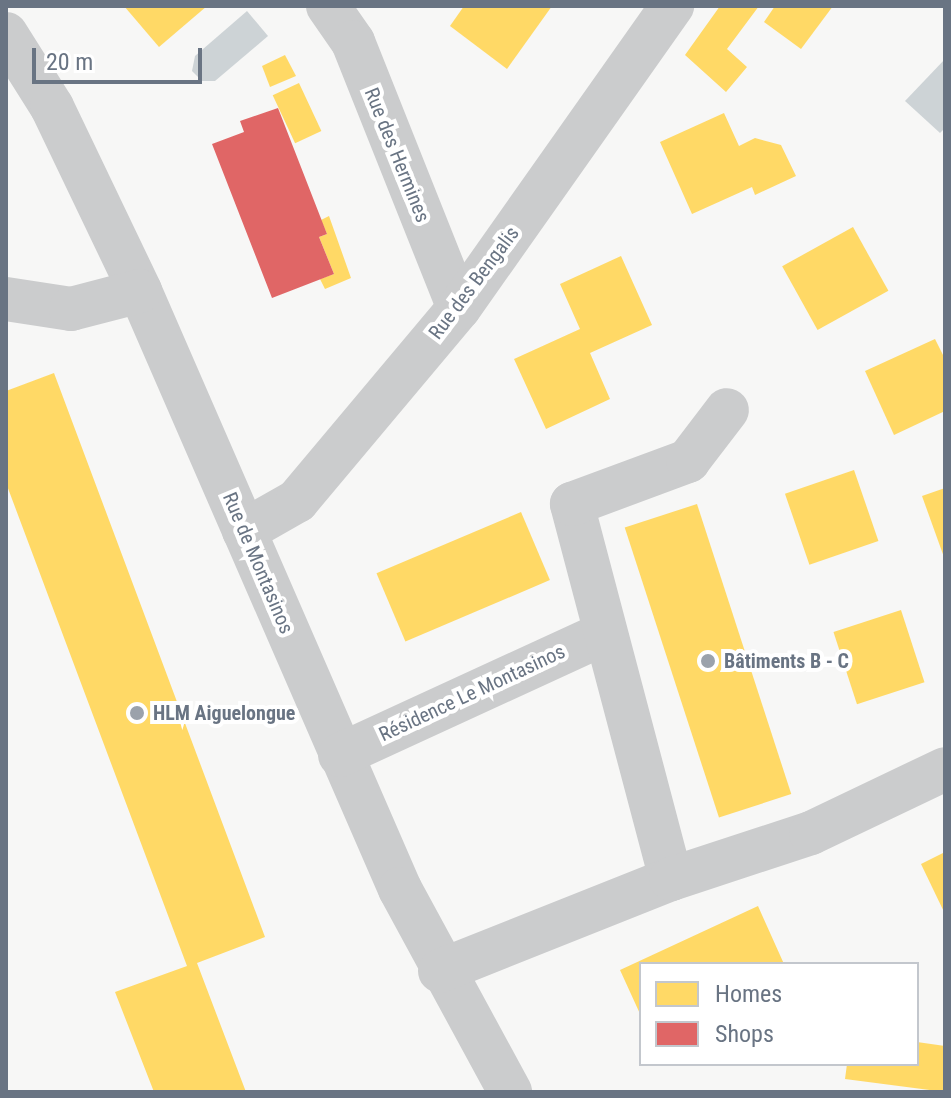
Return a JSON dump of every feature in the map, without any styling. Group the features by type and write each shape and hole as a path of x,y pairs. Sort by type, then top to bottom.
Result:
{"street":[{"name":"Rue des Hermines","path":"328,6 353,42 459,308"},
{"name":"Rue des Bengalis","path":"244,531 297,501 459,308 672,6"},
{"name":"Rue de Montasinos","path":"6,34 52,107 140,291 340,755 440,971 510,1092"},
{"path":"6,299 71,309 140,291"},
{"path":"671,879 572,504 688,461 727,410"},
{"name":"Résidence Le Montasinos","path":"340,755 605,633"},
{"path":"440,971 671,879 811,833 945,769"}],"shaded area":[{"path":"247,11 268,36 215,81 202,81 192,71 195,56"},
{"path":"945,59 945,128 940,133 905,101"}],"building: Homes":[{"path":"124,6 207,6 159,47"},
{"path":"464,6 552,6 507,69 450,26"},
{"path":"720,6 759,6 727,49 747,67 726,92 685,55"},
{"path":"775,6 833,6 801,49 764,22"},
{"path":"285,55 296,76 270,87 262,66"},
{"path":"299,83 321,131 295,143 273,95"},
{"path":"724,113 739,146 755,138 781,145 796,176 755,195 752,187 692,214 660,142"},
{"path":"329,216 351,278 325,289 320,279 334,274 319,237 327,234 321,220"},
{"path":"853,227 888,291 818,330 782,266"},
{"path":"621,256 652,325 590,353 610,399 546,429 514,359 580,329 560,284"},
{"path":"935,339 945,359 945,411 894,435 865,371"},
{"name":"HLM Aiguelongue","path":"54,373 265,937 197,963 246,1092 154,1092 115,992 187,966 6,483 6,391"},
{"path":"854,470 878,541 809,565 785,494"},
{"path":"945,488 945,560 922,496"},
{"name":"Bâtiments B - C","path":"697,504 791,794 719,818 625,527"},
{"path":"521,512 550,580 405,641 376,573"},
{"path":"901,610 924,682 857,704 833,632"},
{"path":"945,852 945,914 921,864"},
{"path":"758,906 783,962 639,962 639,1012 620,970"},
{"path":"919,1042 945,1046 945,1092 845,1079 847,1066 919,1066"}],"building: Shops":[{"path":"278,108 327,234 319,237 334,274 272,298 212,144 244,132 240,121"}],"place":[{"name":"Bâtiments B - C","path":"708,661"},
{"name":"HLM Aiguelongue","path":"137,713"}]}
